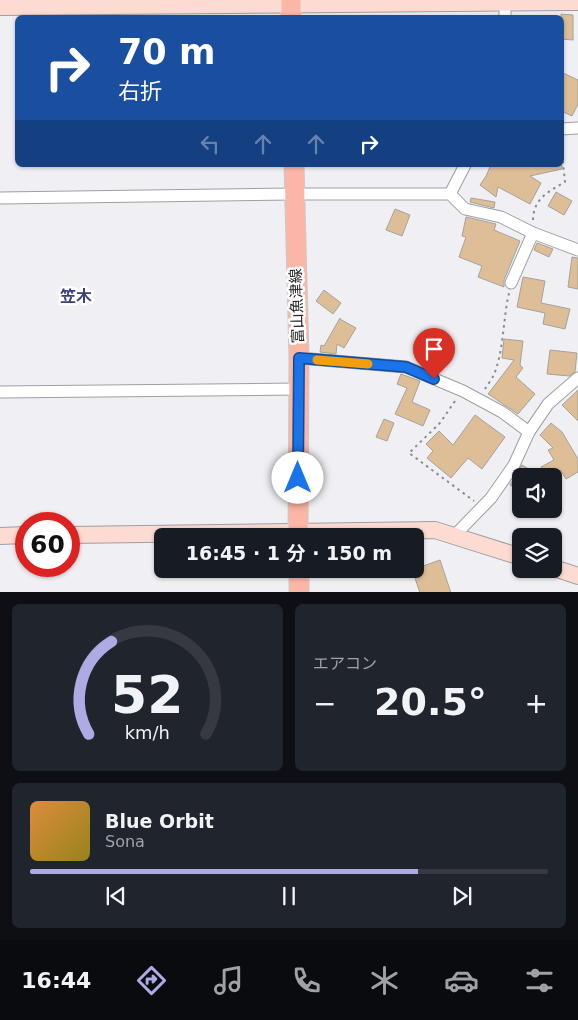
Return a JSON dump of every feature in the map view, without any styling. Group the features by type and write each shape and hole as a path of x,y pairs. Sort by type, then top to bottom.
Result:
{"main road":[{"name":"富山魚津線","path":"294,167 299,358 298,528"},
{"path":"299,578 299,592"}],"street":[{"path":"0,5 150,3 291,7 484,2 505,10 578,2"},
{"path":"564,129 578,128"},
{"path":"450,194 463,167"},
{"path":"0,198 450,194 465,209 501,217 533,233 578,250"},
{"path":"511,283 533,233"},
{"path":"299,358 406,367 463,391 502,412 529,432"},
{"path":"455,535 491,498 514,465 529,432 548,404 578,378"},
{"path":"0,392 298,389"},
{"path":"424,530 435,530 455,535 512,555"},
{"path":"80,535 154,535"},
{"path":"0,536 15,536"},
{"path":"562,571 578,576"}],"path":[{"path":"533,233 533,214 542,196 565,182 563,167"},
{"path":"478,399 495,374 504,312 511,283"},
{"path":"463,391 440,423 409,452 482,507"}],"building":[{"path":"561,14 573,15 573,40 564,39 564,15"},
{"path":"564,73 578,80 578,104 572,116 564,112"},
{"path":"490,167 562,167 562,169 530,176 541,183 530,204 498,187 496,197 480,185"},
{"path":"556,192 572,201 564,215 548,206"},
{"path":"471,198 495,202 494,208 470,202"},
{"path":"395,209 410,215 402,236 386,230"},
{"path":"466,217 496,224 494,230 520,241 504,280 504,287 478,277 482,266 459,257 466,237 462,236"},
{"path":"537,243 553,249 549,257 534,250"},
{"path":"572,257 578,258 578,289 568,287"},
{"path":"523,277 545,281 541,303 570,309 565,329 543,324 545,313 517,307"},
{"path":"324,290 341,303 333,314 316,301"},
{"path":"340,318 356,328 344,348 337,344 336,354 320,352 321,345 324,346"},
{"path":"422,339 440,349 433,360 416,350"},
{"path":"504,339 523,341 520,365 523,368 516,377 535,394 518,414 488,394 514,360 502,358"},
{"path":"550,350 577,353 575,372 569,376 547,374"},
{"path":"401,374 420,381 412,402 430,410 423,426 395,414 407,388 397,384"},
{"path":"578,390 578,421 562,405"},
{"path":"475,415 505,437 482,469 468,458 451,478 427,458 433,451 426,444 439,431 453,445"},
{"path":"384,419 394,423 387,441 376,437"},
{"path":"551,423 562,432 578,459 578,472 566,479 562,473 562,468 542,468 554,460 548,450 553,448 540,435"},
{"path":"440,560 451,592 420,592 415,578 424,578 424,566"}],"slow traffic":[{"path":"317,360 368,364"}],"district":[{"name":"笠木","path":"76,296"}],"route":[{"path":"298,478 299,358 406,367 434,379"}]}
